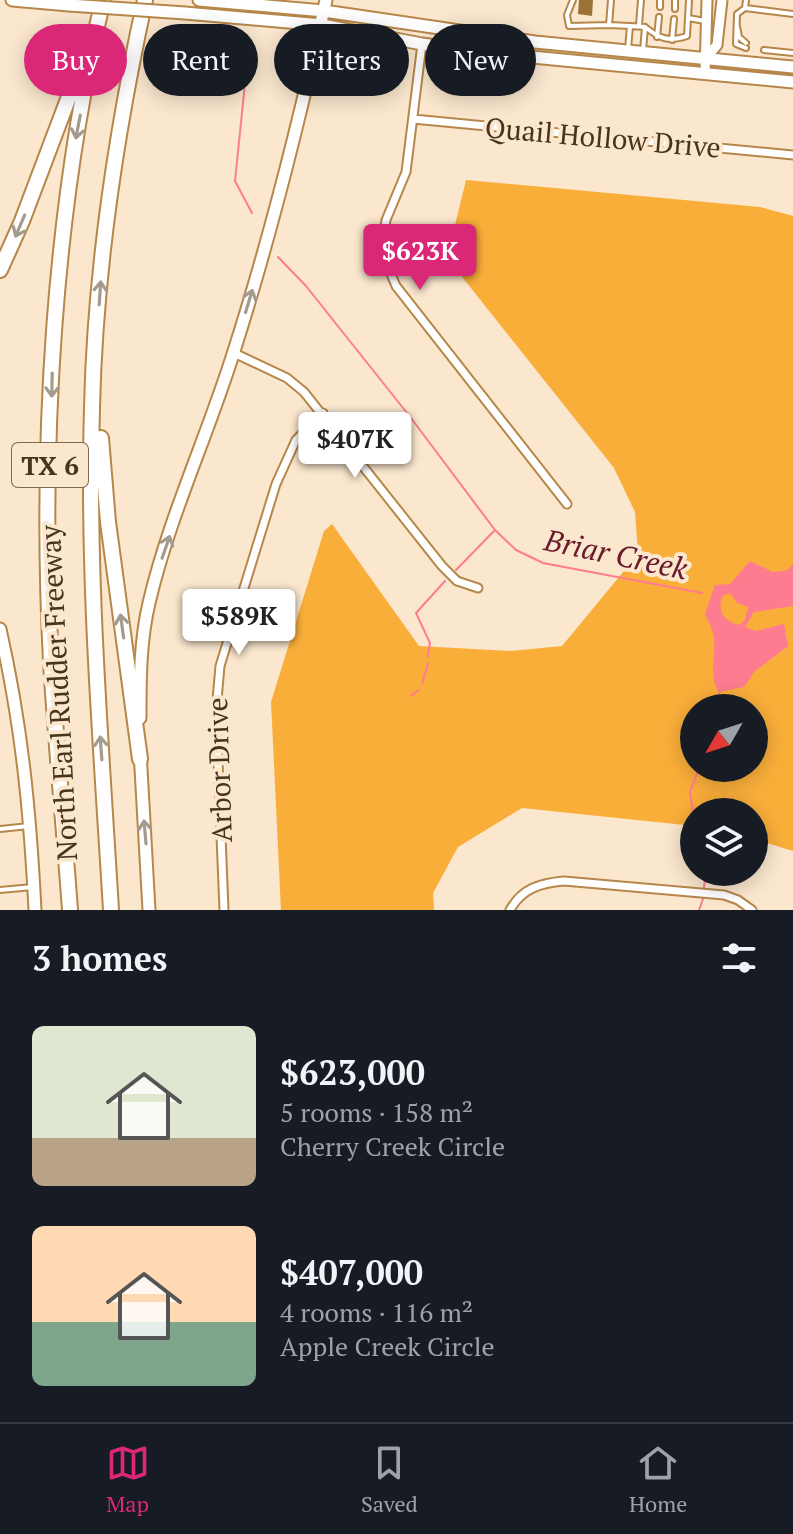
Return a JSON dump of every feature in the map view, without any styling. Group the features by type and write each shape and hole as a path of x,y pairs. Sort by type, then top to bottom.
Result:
{"highway":[{"name":"North Earl Rudder Freeway","path":"70,910 51,660 49,505 52,351 68,178 103,0"},
{"name":"North Earl Rudder Freeway","path":"111,910 94,625 92,407 104,235 145,0"},
{"path":"0,270 98,23"},
{"path":"97,326 101,452 140,759"}],"main road":[{"path":"12,0 311,24"},
{"path":"199,0 325,6 535,42 793,67"},
{"path":"409,42 793,82"},
{"path":"149,910 140,759 140,674 149,604 234,353 278,203 304,96"},
{"path":"0,629 6,680 23,749 35,910"}],"street":[{"path":"705,74 707,0"},
{"path":"706,58 717,45 722,0"},
{"path":"422,44 406,172 383,235 381,250 386,266 396,286 567,504"},
{"name":"Quail Hollow Drive","path":"413,119 793,155"},
{"path":"234,353 287,378 323,413 442,566 457,581 478,588"},
{"name":"Arbor Drive","path":"224,910 216,711 220,666 276,484 296,440 323,413"},
{"path":"510,910 520,896 545,882 564,881 724,895 752,910"}],"lane":[{"path":"573,0 567,15 569,26 645,27 657,37 672,40 687,36 689,0"},
{"path":"609,25 611,0"},
{"path":"639,27 641,0"},
{"path":"660,0 660,7"},
{"path":"675,0 675,9"},
{"path":"745,8 746,0"},
{"path":"746,45 739,37 736,24 737,14 745,8 793,14"},
{"path":"657,37 659,17"},
{"path":"688,18 706,21"},
{"path":"672,40 674,19"},
{"path":"628,51 630,26"},
{"path":"643,54 645,27"},
{"path":"764,47 793,53"},
{"path":"0,829 30,826"},
{"path":"0,890 34,887"}],"shaded area":[{"path":"466,180 760,207 793,216 793,851 768,843 768,798 680,798 680,825 522,808 458,847 433,893 434,910 281,910 271,702 324,531 332,524 419,646 511,651 562,646 638,554 635,512 614,468 447,258"},
{"path":"750,561 773,572 788,570 793,564 793,606 754,612 745,627 756,631 784,624 788,646 755,671 744,687 719,692 713,673 714,636 705,614 715,585 730,584","holes":["730,593 737,603 748,607 745,620 739,625 726,618 720,606 723,596"]}],"building":[{"path":"579,0 593,0 592,16 578,14"}],"waterway":[{"name":"Briar Creek","path":"244,96 235,181 252,213"},
{"name":"Briar Creek","path":"278,257 306,286 411,418 495,530 516,550 543,563 702,593"},
{"path":"456,570 494,531"},
{"path":"428,656 430,643 416,613 445,581"},
{"path":"422,684 428,663"},
{"path":"411,696 419,690"},
{"path":"719,694 720,690"},
{"path":"691,798 694,782"},
{"path":"699,910 703,899"}]}
